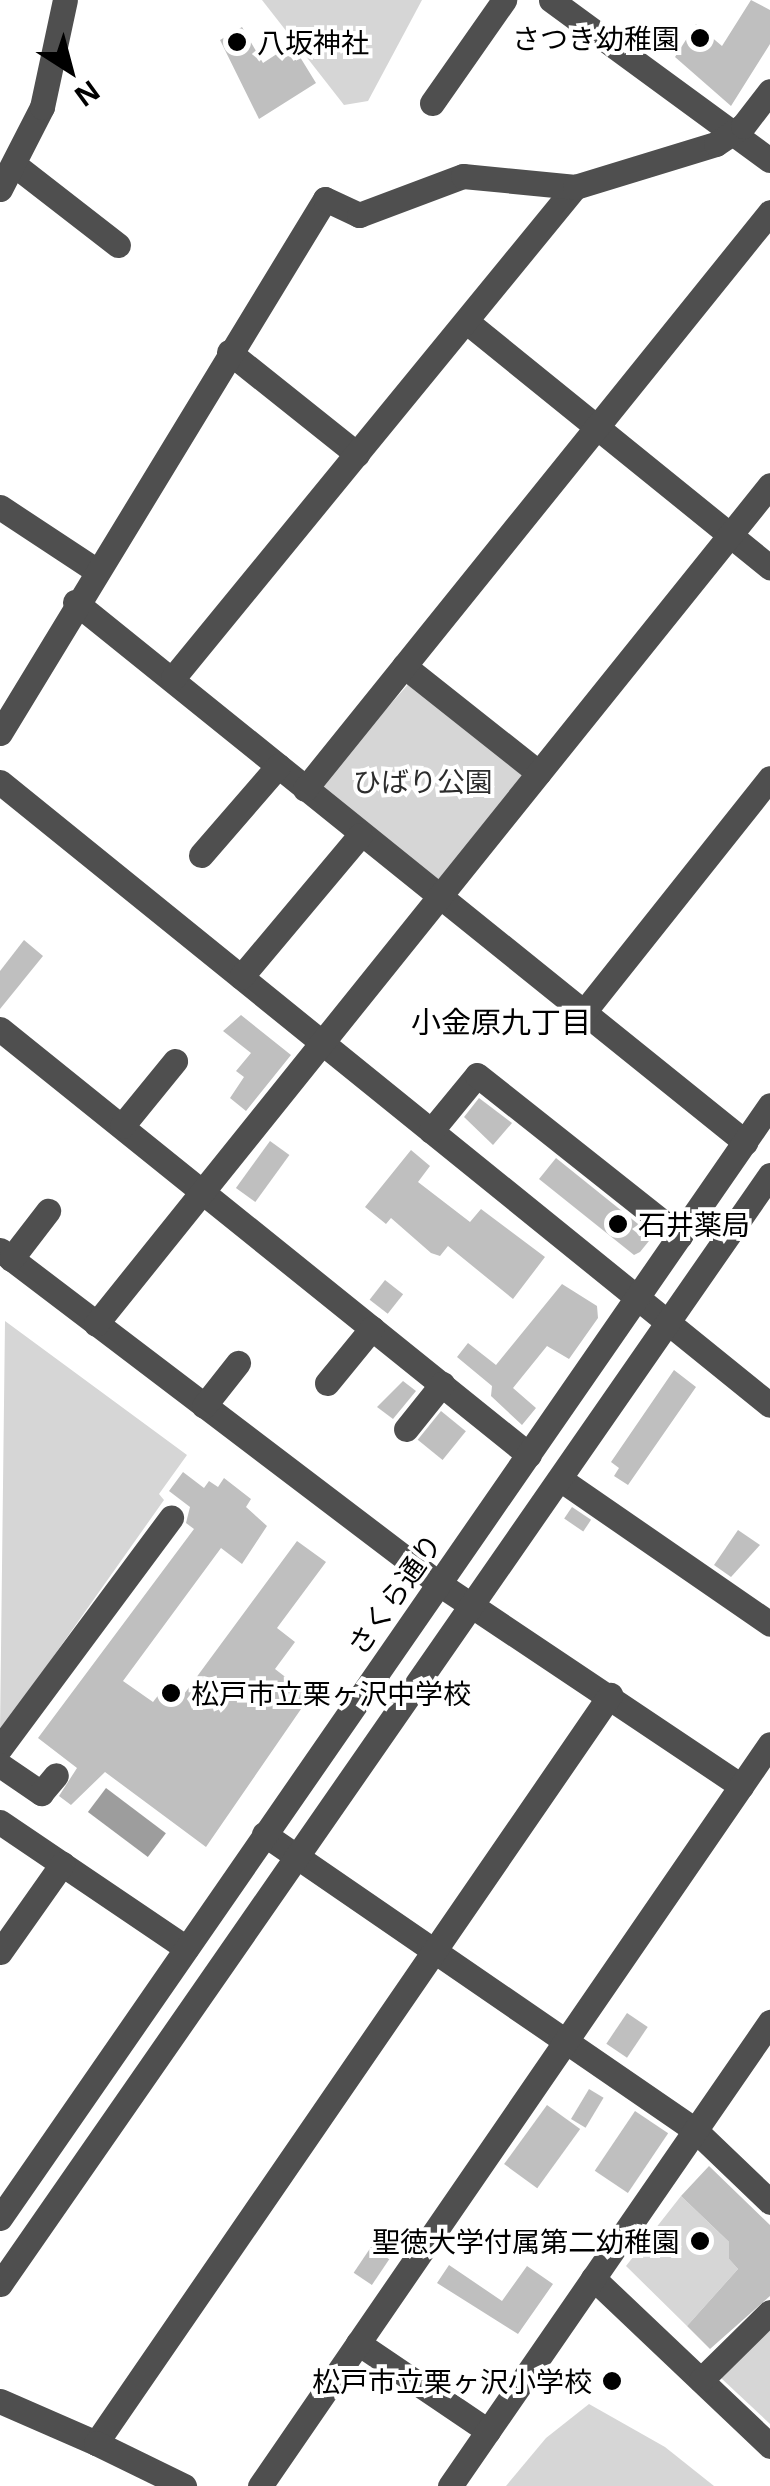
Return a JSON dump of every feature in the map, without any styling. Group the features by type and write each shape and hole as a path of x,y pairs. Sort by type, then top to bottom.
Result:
{"street":[{"path":"0,189 16,166 42,106 64,0"},
{"path":"432,104 504,0"},
{"path":"552,0 770,160"},
{"path":"0,733 94,569 325,199 359,215 463,176 576,186 735,133 770,91"},
{"path":"16,166 118,245"},
{"path":"173,678 576,186"},
{"path":"305,788 770,212"},
{"path":"467,322 770,567"},
{"path":"230,352 358,454"},
{"path":"96,1324 770,486"},
{"path":"0,507 94,569"},
{"path":"75,602 173,678 437,898 745,1142"},
{"path":"404,666 538,773"},
{"path":"200,856 278,766"},
{"path":"582,1014 770,778"},
{"path":"0,782 770,1405"},
{"path":"242,977 360,834"},
{"path":"0,1028 529,1455"},
{"path":"122,1126 176,1061"},
{"path":"431,1130 477,1075 680,1236"},
{"name":"さくら通り","path":"0,2218 770,1105"},
{"path":"0,2284 770,1175"},
{"path":"48,1211 5,1255 438,1583 741,1786"},
{"path":"327,1383 372,1328"},
{"path":"204,1406 238,1363"},
{"path":"406,1428 442,1384"},
{"path":"560,1479 770,1624"},
{"path":"0,1748 171,1518"},
{"path":"96,2443 610,1696"},
{"path":"260,2486 770,1744"},
{"path":"0,1765 41,1793 56,1775"},
{"path":"0,1822 186,1948"},
{"path":"264,1834 694,2130 770,2202"},
{"path":"0,1952 62,1864"},
{"path":"450,2486 770,2022"},
{"path":"90,2088 122,2109"},
{"path":"593,2278 770,2446"},
{"path":"701,2380 770,2312"},
{"path":"358,2343 488,2432"},
{"path":"0,2400 184,2486"}],"green space":[{"path":"262,0 422,0 368,101 344,105"},
{"name":"ひばり公園","path":"412,680 525,778 443,879 433,881 323,792 321,782"},
{"path":"5,1321 187,1455 159,1494 164,1500 0,1732"},
{"path":"681,2196 732,2245 729,2259 738,2269 687,2326 626,2266"},
{"path":"770,2321 770,2424 721,2378 722,2370"},
{"path":"589,2404 665,2447 714,2486 506,2486 546,2438"}],"shaded area":[{"path":"106,1788 166,1833 148,1857 88,1812"}],"building":[{"path":"751,0 770,10 770,44 731,106 675,57 696,24 722,46"},
{"path":"242,27 263,63 292,44 316,83 259,119 220,40"},
{"path":"24,940 43,956 0,1009 0,971"},
{"path":"241,1015 291,1055 246,1111 230,1098 244,1077 236,1071 251,1053 223,1031"},
{"path":"479,1098 512,1123 493,1145 464,1117"},
{"path":"270,1141 289,1155 255,1202 236,1188"},
{"path":"411,1150 430,1166 418,1182 470,1222 481,1209 545,1257 513,1299 448,1246 440,1256 431,1253 391,1218 386,1224 365,1207"},
{"path":"556,1158 653,1236 640,1252 634,1255 539,1179"},
{"path":"385,1280 403,1294 388,1314 370,1300"},
{"path":"562,1284 597,1306 598,1318 569,1359 547,1346 513,1388 536,1408 522,1425 491,1396 492,1386 457,1357 468,1343 496,1365"},
{"path":"674,1370 696,1387 628,1485 614,1476 619,1468 611,1462"},
{"path":"403,1381 416,1391 393,1419 377,1407"},
{"path":"441,1411 466,1431 443,1460 418,1440"},
{"path":"183,1472 204,1488 209,1481 218,1487 224,1478 251,1499 246,1507 267,1526 242,1564 221,1548 123,1681 153,1702 160,1693 176,1705 297,1541 326,1562 277,1628 295,1642 275,1669 310,1696 206,1847 105,1772 71,1805 59,1796 77,1768 38,1738 194,1529 186,1523 190,1507 169,1491"},
{"path":"572,1507 591,1520 583,1531 564,1519"},
{"path":"738,1530 760,1545 731,1577 714,1565"},
{"path":"627,2013 648,2027 627,2058 606,2044"},
{"path":"589,2089 604,2098 586,2128 571,2119"},
{"path":"547,2105 580,2129 537,2188 504,2164"},
{"path":"635,2111 668,2133 628,2193 595,2171"},
{"path":"709,2166 770,2225 770,2296 710,2349 687,2326 738,2269 729,2259 729,2242 681,2196"},
{"path":"371,2247 389,2259 372,2285 354,2273"},
{"path":"449,2265 502,2301 527,2266 553,2284 518,2334 437,2283"}],"place":[{"name":"さつき幼稚園","path":"700,38"},
{"name":"八坂神社","path":"237,42"},
{"name":"石井薬局","path":"618,1224"},
{"name":"松戸市立栗ヶ沢中学校","path":"171,1693"},
{"name":"聖徳大学付属第二幼稚園","path":"700,2241"},
{"name":"松戸市立栗ヶ沢小学校","path":"612,2381"}],"district":[{"name":"小金原九丁目","path":"501,1022"}]}
